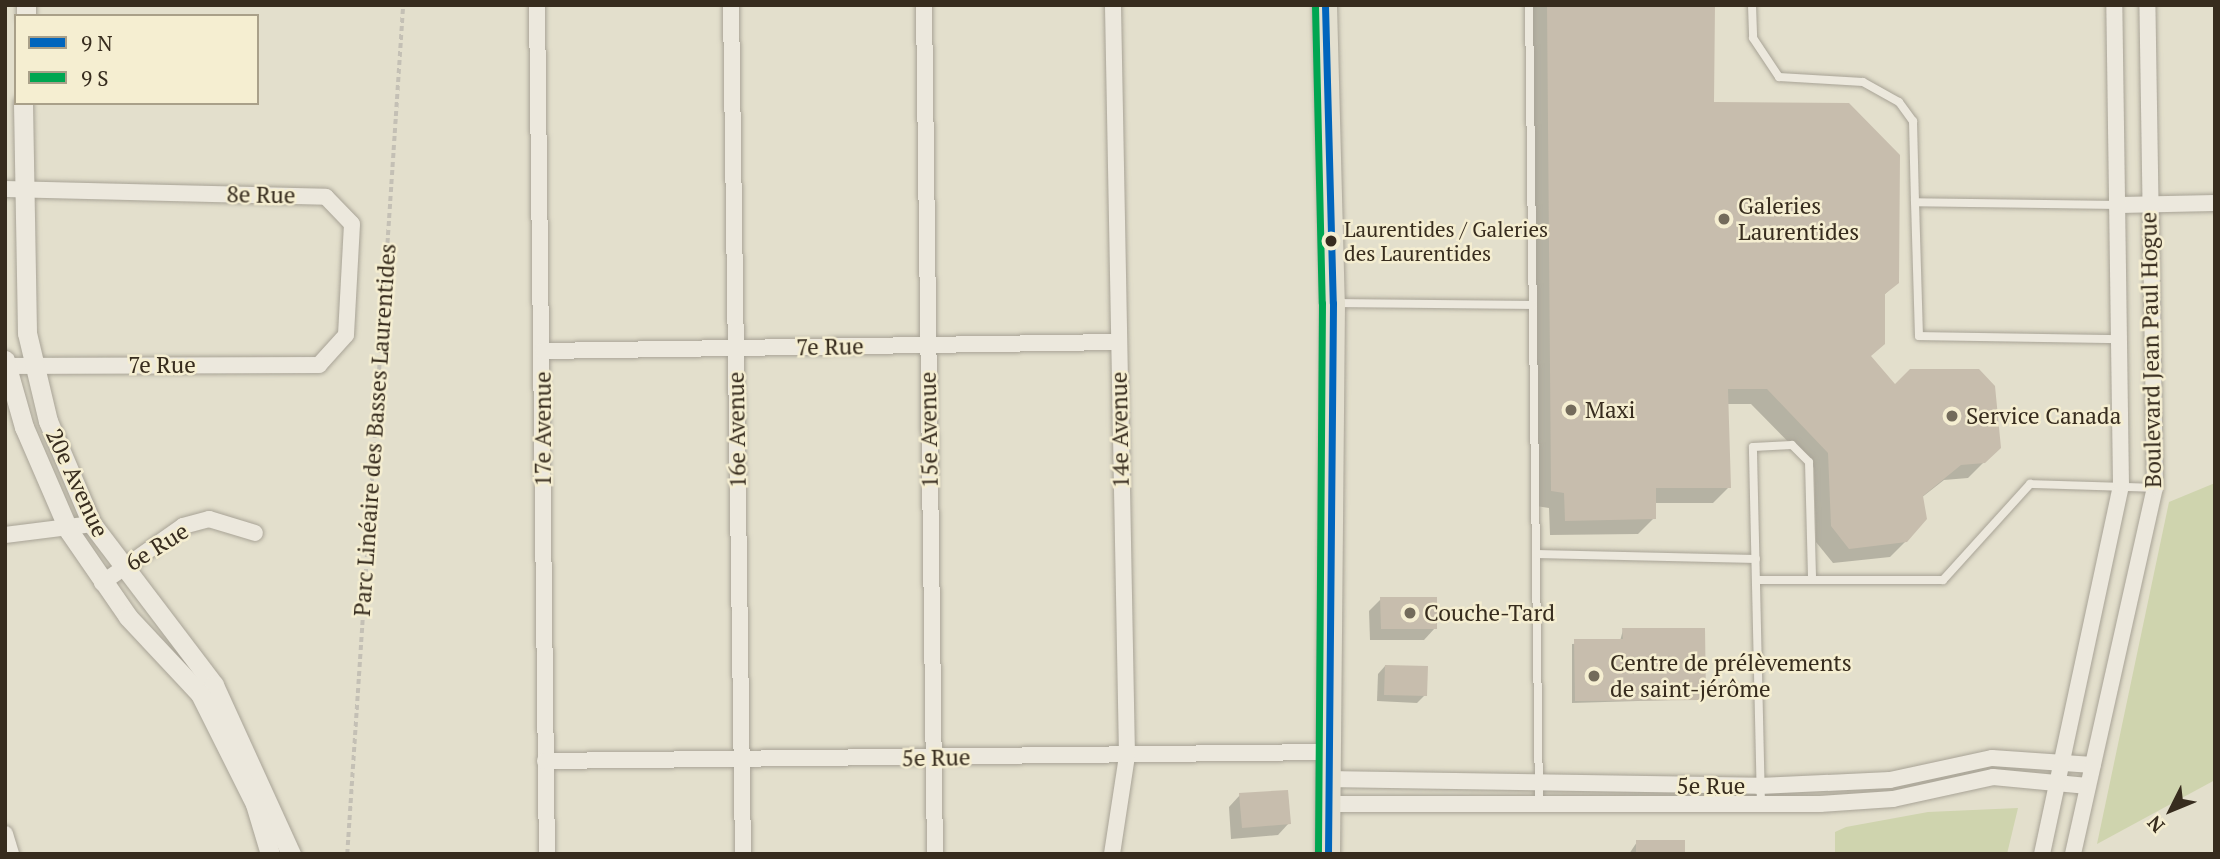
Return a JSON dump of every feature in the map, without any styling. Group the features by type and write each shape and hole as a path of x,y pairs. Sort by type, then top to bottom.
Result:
{"main road":[{"path":"1325,5 1333,303 1326,752 1328,854"}],"street":[{"name":"17e Avenue","path":"537,5 547,854"},
{"name":"16e Avenue","path":"731,5 743,854"},
{"name":"15e Avenue","path":"924,5 935,758 934,854"},
{"name":"14e Avenue","path":"1112,854 1127,756 1113,5"},
{"name":"Boulevard Jean Paul Hogue","path":"2042,854 2121,485 2122,339 2114,5"},
{"name":"Boulevard Jean Paul Hogue","path":"2073,854 2155,488 2147,5"},
{"name":"20e Avenue","path":"23,105 13,189 31,365 92,523 122,569 214,685 271,798 291,854"},
{"name":"8e Rue","path":"13,189 336,202 352,224 346,335 319,365"},
{"path":"2120,205 2215,203"},
{"name":"7e Rue","path":"542,351 1118,342"},
{"name":"20e Avenue","path":"5,360 69,531 102,583 200,694 255,804 270,854"},
{"name":"7e Rue","path":"6,366 319,365"},
{"name":"6e Rue","path":"102,583 183,526 209,519 255,533"},
{"path":"5,536 69,531 92,523"},
{"name":"5e Rue","path":"545,761 742,763 1326,752"},
{"name":"5e Rue","path":"1326,779 1539,786 1759,786 1890,780 1992,758 2093,765"},
{"name":"5e Rue","path":"1327,804 1539,807 1761,805 1893,799 1993,777 2059,781 2088,786"},
{"path":"5,834 11,854"}],"lane":[{"path":"1529,5 1539,807"},
{"path":"1752,5 1753,38 1779,77 1863,82 1899,102 1913,121 1919,336 2122,339"},
{"path":"1916,202 2120,205"},
{"path":"1333,303 1533,305"},
{"path":"1761,805 1753,446 1792,445 1809,462 1812,580"},
{"path":"1756,580 1942,580 2030,484 2155,488"},
{"path":"1536,554 1756,559"}],"path":[{"name":"Parc Linéaire des Basses Laurentides","path":"347,854 403,5"}],"green space":[{"path":"2215,483 2215,780 2097,844 2169,502"},
{"path":"2018,808 2007,854 1835,854 1835,832 1846,827 1928,812"}],"building":[{"name":"Galeries Laurentides","path":"1547,5 1715,5 1714,102 1849,103 1900,155 1899,283 1885,294 1885,344 1871,356 1895,384 1910,369 1979,369 1995,386 2001,448 1985,463 1961,465 1923,496 1927,519 1907,542 1849,549 1831,526 1828,453 1767,389 1728,389 1731,488 1656,488 1656,519 1565,521 1564,493 1551,491"},
{"path":"1380,597 1437,597 1437,629 1381,629"},
{"path":"1622,628 1705,628 1706,700 1575,701 1574,639 1623,639"},
{"path":"1385,665 1428,666 1427,696 1384,695"},
{"path":"1288,790 1291,824 1242,828 1239,793"},
{"path":"1636,840 1685,840 1685,854 1636,854"}],"transit line":[{"path":"1315,5 1322,303 1318,854"},
{"path":"1325,5 1333,303 1328,854"}],"place":[{"name":"Galeries Laurentides","path":"1724,219"},
{"name":"Laurentides / Galeries des Laurentides","path":"1331,241"},
{"name":"Maxi","path":"1571,410"},
{"name":"Service Canada","path":"1952,416"},
{"name":"Couche-Tard","path":"1410,613"},
{"name":"Centre de prélèvements de saint-jérôme","path":"1594,676"}]}
